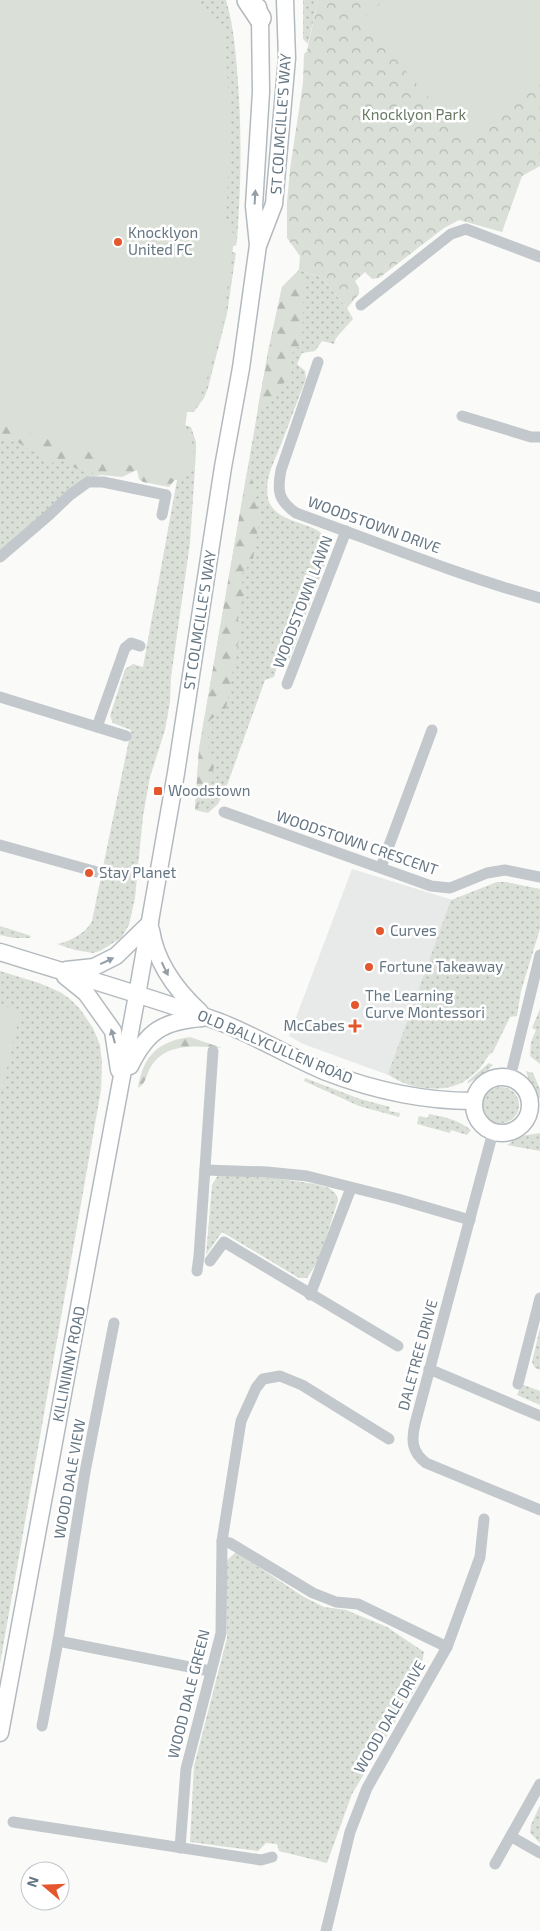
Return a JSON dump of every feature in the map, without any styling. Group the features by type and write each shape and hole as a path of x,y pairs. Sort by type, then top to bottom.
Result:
{"highway":[{"path":"248,0 258,9"}],"main road":[{"name":"ST COLMCILLE'S WAY","path":"138,995 176,772 223,467 241,368 258,245 274,204 287,58 285,0"},
{"name":"ST COLMCILLE'S WAY","path":"258,9 260,92 254,206 258,245"},
{"path":"60,971 94,967 116,956 150,923"},
{"path":"150,923 152,940 166,972 181,995 207,1018"},
{"name":"OLD BALLYCULLEN ROAD","path":"0,952 170,1004 236,1029 325,1071 362,1084 404,1095 434,1100 474,1101"},
{"path":"60,971 86,994 113,1030 121,1084"},
{"name":"KILLININNY ROAD","path":"0,1733 138,995"},
{"path":"121,1084 140,1046 155,1031 181,1020 207,1018"},
{"path":"500,1076 510,1078 518,1081 524,1088 529,1096 535,1115 513,1131 505,1133 493,1132 482,1125 476,1118 474,1101 476,1092 482,1084 491,1078 500,1076"}],"street":[{"path":"361,305 451,234 466,229 540,257"},
{"name":"WOODSTOWN DRIVE","path":"318,362 280,470 279,494 285,505 296,513 468,575 540,598"},
{"path":"462,416 531,437 540,437"},
{"path":"0,558 70,495 88,482 103,482 166,496 162,515"},
{"name":"WOODSTOWN LAWN","path":"287,684 346,531"},
{"path":"98,727 125,648 131,643 140,646"},
{"path":"0,697 126,736"},
{"path":"381,868 432,730"},
{"name":"WOODSTOWN CRESCENT","path":"224,812 431,886 450,888 487,874 505,870 540,877"},
{"path":"0,845 96,872"},
{"path":"510,1078 536,984 540,955"},
{"path":"196,1271 199,1256 213,1051"},
{"name":"DALETREE DRIVE","path":"493,1132 429,1369 412,1436 412,1443 417,1454 426,1463 540,1510"},
{"path":"205,1170 267,1172 307,1176 470,1220"},
{"path":"310,1295 351,1188"},
{"path":"210,1261 224,1242 398,1346"},
{"path":"518,1384 540,1298"},
{"name":"WOOD DALE VIEW","path":"42,1726 58,1641 85,1472 114,1323"},
{"path":"429,1369 540,1416"},
{"name":"WOOD DALE GREEN","path":"180,1848 186,1769 220,1633 222,1541 241,1421 256,1388 263,1379 280,1376 302,1385 389,1439"},
{"name":"WOOD DALE DRIVE","path":"326,1931 350,1832 367,1788 447,1647 480,1557 484,1519"},
{"path":"222,1541 230,1543 313,1593 336,1602 358,1604 447,1647"},
{"path":"58,1641 210,1671"},
{"path":"496,1864 540,1784"},
{"path":"13,1822 261,1860 272,1857"},
{"path":"512,1837 540,1852"}],"shaded area":[{"path":"352,869 456,901 394,1077 303,1044 289,1036"}],"green space":[{"name":"Knocklyon United FC","path":"0,0 226,0 231,20 235,52 240,142 237,240 232,252 236,253 227,314 208,388 204,398 194,412 187,412 185,425 191,427 196,442 196,452 190,543 171,677 170,702 165,730 150,777 143,816 135,898 129,925 121,938 100,951 93,953 57,944 77,936 92,921 131,730 113,723 110,716 125,669 133,664 143,667 177,480 0,424"},
{"name":"Knocklyon United FC","path":"0,0 196,0 224,27 231,126 226,221 237,240 236,245 233,246 222,327 206,382 197,404 187,410 185,427 191,436 195,465 177,480 0,424"},
{"path":"303,0 318,0 308,44 303,39"},
{"name":"Knocklyon Park","path":"318,0 540,0 540,166 522,176 502,232 459,220 444,228 379,278 372,279 365,272 355,281 359,288 359,294 347,308 321,277 299,270 300,256 287,238 287,203 290,169 303,83 304,54 307,51"},
{"path":"384,0 540,0 540,81 467,143 362,19"},
{"path":"299,270 321,277 347,308 353,319 336,338 334,344 322,341 315,351 302,353 297,364 305,371 306,379 270,472 267,484 268,499 274,509 283,516 315,529 323,535 328,543 328,556 289,660 283,667 277,667 274,677 265,680 226,788 218,804 208,813 195,810 199,749 268,351 282,287"},
{"path":"299,270 304,280 302,344 297,347 290,359 290,378 281,385 277,396 258,406 282,287"},
{"path":"0,413 178,476 169,487 143,482 139,479 137,470 122,477 101,475 77,469 63,461 50,463 16,441 9,442 0,436"},
{"path":"0,430 101,475 93,477 0,550"},
{"path":"247,472 252,479 259,520 253,559 239,578 246,588 237,617 241,628 226,708 210,720 207,745 215,759 211,785 195,810 199,749"},
{"path":"497,882 540,889 540,929 521,991 517,1016 510,1017 493,1052 480,1068 461,1083 451,1087 440,1088 417,1087 406,1084 388,1074 451,900"},
{"path":"0,926 31,936 30,938 14,938 0,935"},
{"path":"0,971 39,983 60,992 70,999 80,1009 93,1028 100,1045 102,1062 101,1090 0,1664"},
{"path":"0,1005 21,1010 0,1098"},
{"path":"540,1009 540,1064 530,1056 531,1042 536,1030 532,1028"},
{"path":"190,1037 222,1048 194,1046 166,1052 152,1065 143,1083 138,1088 144,1067 154,1052 169,1042"},
{"path":"489,1063 493,1065 485,1073 467,1084 468,1081"},
{"path":"526,1071 533,1073 540,1089 540,1099 531,1087"},
{"path":"305,1078 360,1099 390,1107 389,1111 400,1113 399,1117 359,1106 304,1081"},
{"path":"501,1087 514,1092 519,1105 514,1118 501,1123 488,1118 483,1105 488,1092"},
{"path":"429,1114 452,1119 471,1130 467,1135 451,1130 450,1133 417,1124 419,1116 428,1118"},
{"path":"540,1133 540,1151 507,1145 521,1136"},
{"path":"218,1175 275,1178 315,1184 329,1188 336,1194 338,1200 319,1260 307,1278 299,1278 222,1232 206,1255 212,1185"},
{"path":"540,1328 540,1370 535,1368 532,1362"},
{"path":"521,1384 540,1391 540,1405 517,1395"},
{"path":"236,1552 304,1597 324,1607 346,1610 387,1627 424,1652 418,1684 352,1794 327,1863 279,1851 277,1844 266,1843 258,1851 190,1842 194,1766 227,1638 226,1561"},
{"path":"540,1805 540,1843 530,1833 531,1825"}],"place":[{"name":"Knocklyon United FC","path":"118,242"},
{"name":"Woodstown","path":"158,791"},
{"name":"Stay Planet","path":"89,873"},
{"name":"Curves","path":"380,931"},
{"name":"Fortune Takeaway","path":"369,967"},
{"name":"The Learning Curve Montessori","path":"355,1005"},
{"name":"McCabes","path":"355,1026"}]}
